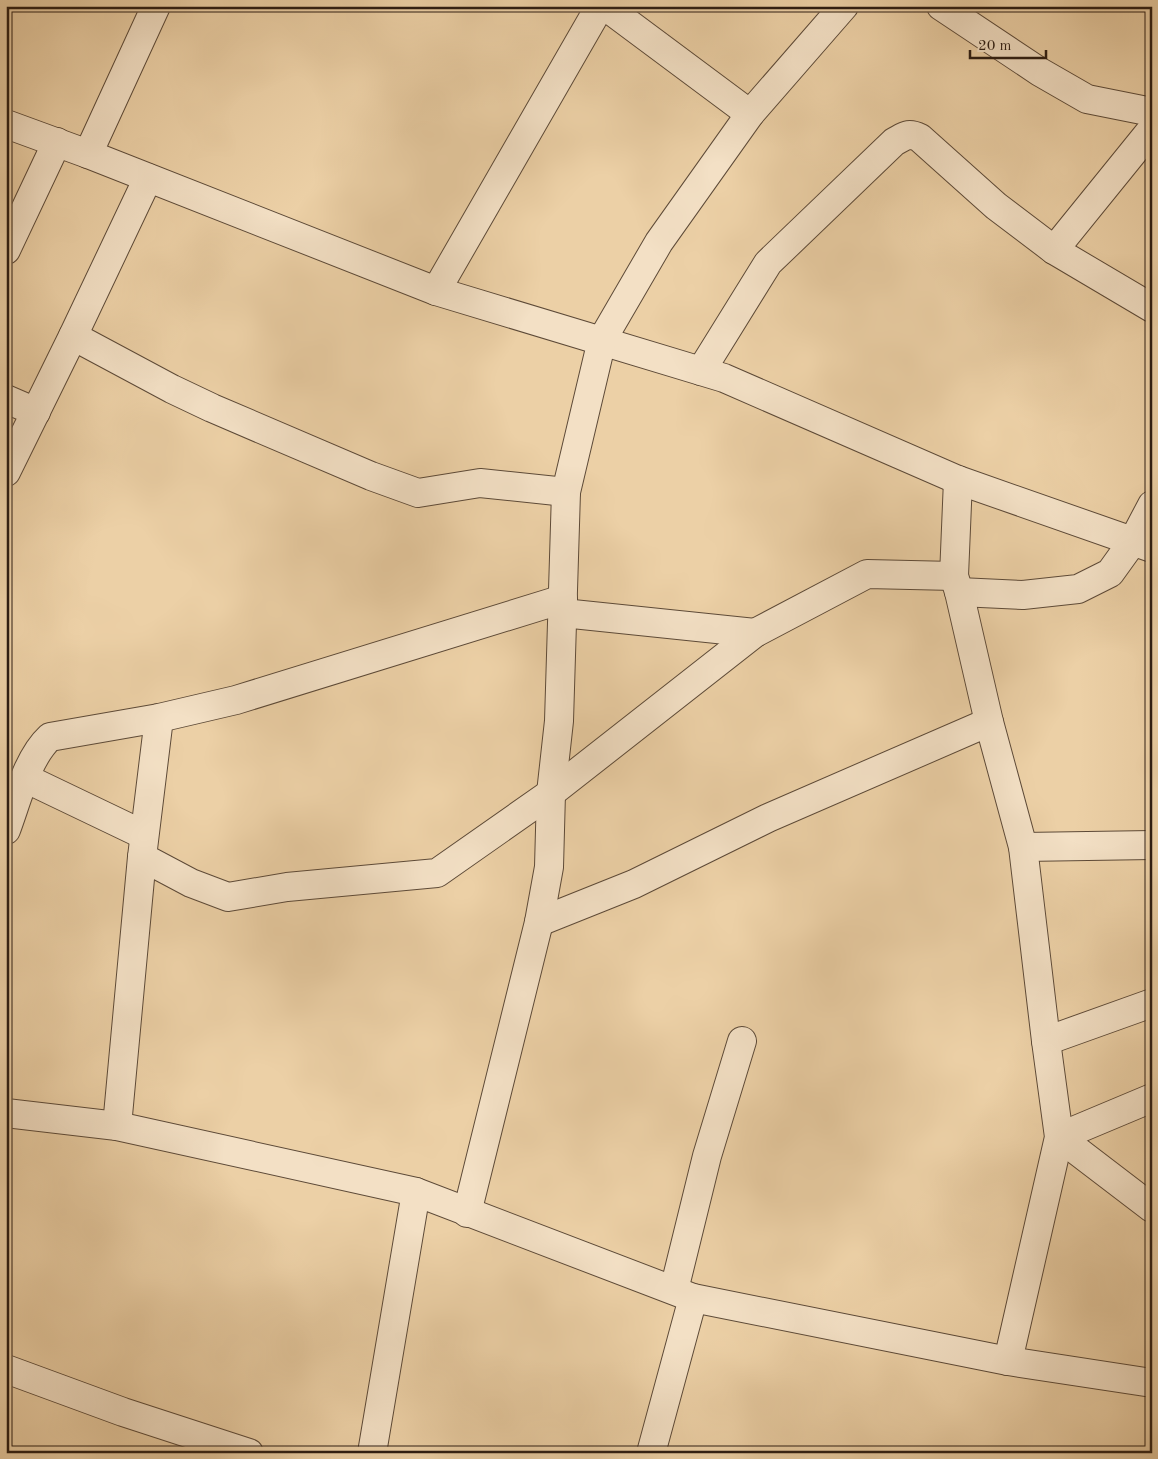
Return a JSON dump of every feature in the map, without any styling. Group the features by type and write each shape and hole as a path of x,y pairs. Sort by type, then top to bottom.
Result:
{"street":[{"path":"88,154 156,6"},
{"path":"436,291 600,6"},
{"path":"606,6 750,114"},
{"path":"467,1212 539,922 549,867 551,793 559,720 566,492 602,340 659,242 750,114 844,6"},
{"path":"940,6 1040,72 1087,99 1152,112"},
{"path":"6,124 88,154 436,291 724,378 958,480 1142,544"},
{"path":"1054,250 1152,129"},
{"path":"701,371 768,263 894,142 913,134 920,138 996,206 1054,250 1152,308"},
{"path":"6,250 57,142"},
{"path":"6,472 148,178"},
{"path":"73,336 172,389 212,408 371,476 418,493 480,483 566,492"},
{"path":"6,399 36,412"},
{"path":"958,480 956,584 990,722 1024,847 1059,1137 1008,1361"},
{"path":"25,778 143,846 190,883 228,896 287,887 437,873 551,793 755,633 867,574 956,584 1023,595 1078,589 1110,573 1142,544 1152,505"},
{"path":"6,830 37,751 50,738 159,718 236,700 563,606 755,633"},
{"path":"117,1126 143,846 159,718"},
{"path":"539,922 634,884 768,818 990,722"},
{"path":"1024,847 1152,845"},
{"path":"1046,1041 1152,1004"},
{"path":"650,1453 684,1294 707,1156 742,1041"},
{"path":"1059,1137 1152,1098"},
{"path":"6,1113 117,1126 416,1192 684,1294 1008,1361 1152,1383"},
{"path":"1059,1137 1152,1208"},
{"path":"372,1453 416,1192"},
{"path":"6,1369 123,1412 250,1453"}]}
